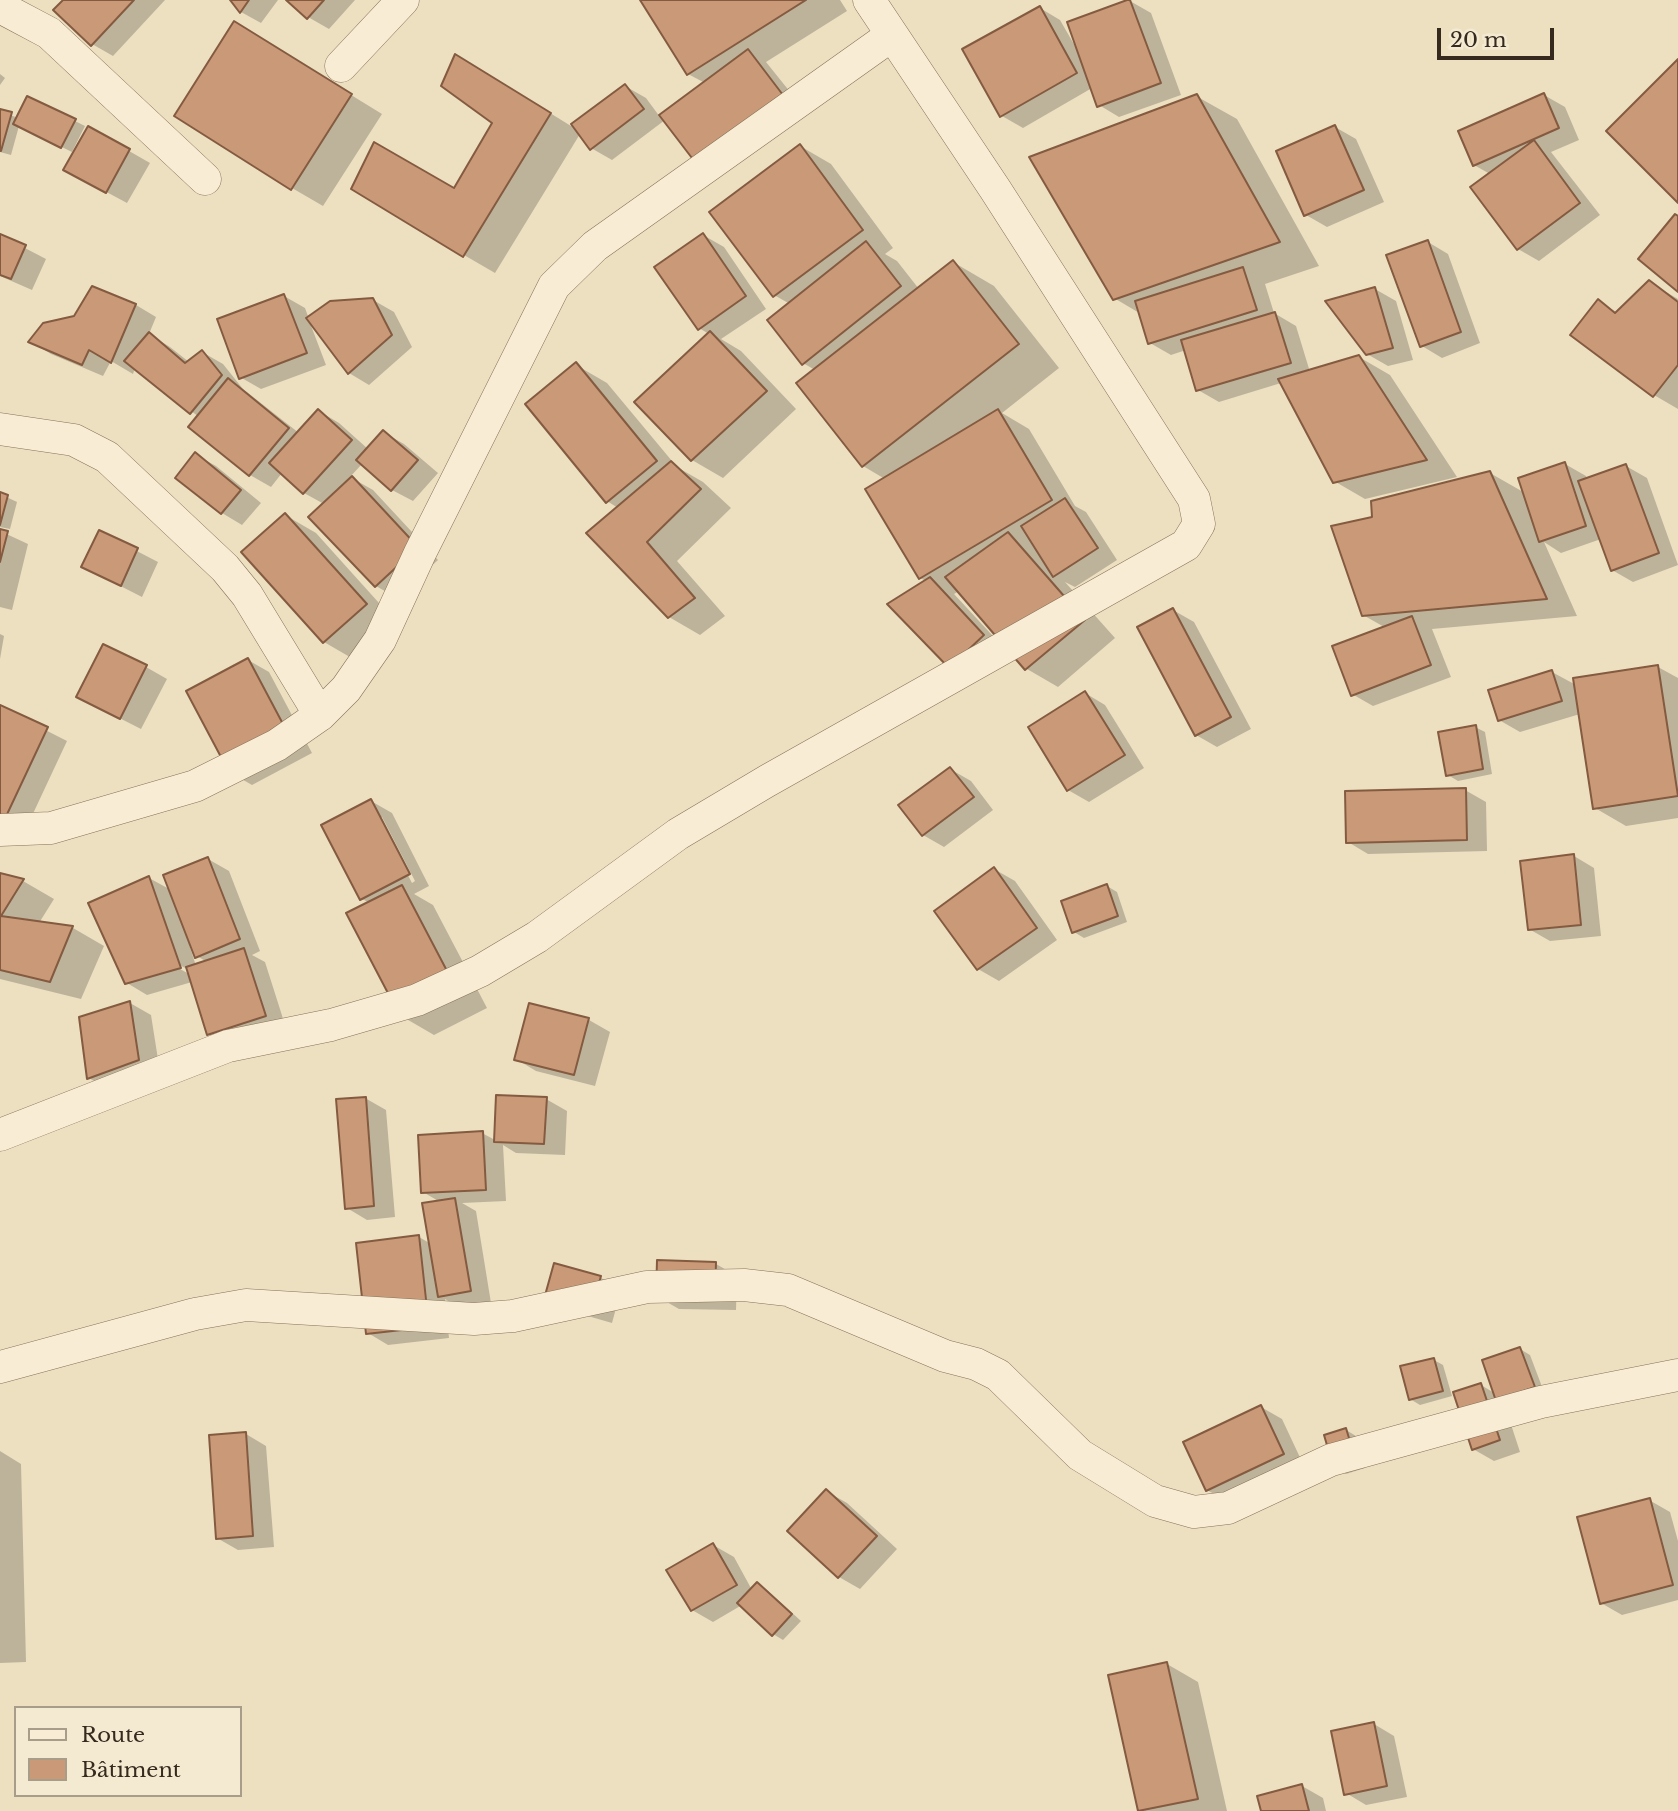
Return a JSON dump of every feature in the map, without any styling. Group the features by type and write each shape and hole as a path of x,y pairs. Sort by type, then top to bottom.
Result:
{"street":[{"path":"341,66 403,0"},
{"path":"0,1135 228,1046 331,1025 417,1000 480,971 537,937 644,858 701,821 779,774 1186,545 1199,524 1194,499 995,189 869,0"},
{"path":"0,7 49,33 205,179"},
{"path":"0,830 51,828 195,786 277,745 320,715 346,689 380,640 420,553 554,286 595,246 892,35"},
{"path":"0,429 74,440 107,457 225,568 247,595 320,715"},
{"path":"0,1367 195,1314 246,1306 474,1319 513,1316 647,1287 744,1286 788,1290 945,1356 976,1364 998,1376 1080,1455 1155,1501 1194,1513 1228,1508 1331,1460 1541,1402 1678,1375"}],"building":[{"path":"63,0 134,0 91,46 53,10"},
{"path":"230,0 249,0 240,13"},
{"path":"286,0 324,0 307,19"},
{"path":"640,0 806,0 687,75"},
{"path":"1130,0 1161,83 1097,107 1067,22"},
{"path":"1040,6 1077,73 1000,117 962,49"},
{"path":"234,21 352,94 291,190 174,116"},
{"path":"748,49 783,95 695,162 659,115"},
{"path":"455,54 551,113 463,257 351,189 374,142 454,188 492,123 441,86"},
{"path":"1678,59 1678,203 1606,131"},
{"path":"625,84 644,109 590,150 571,124"},
{"path":"1544,93 1559,128 1473,166 1458,131"},
{"path":"1197,94 1280,242 1113,300 1029,157"},
{"path":"27,96 76,119 61,148 13,124"},
{"path":"0,109 12,112 1,151 0,151"},
{"path":"1335,125 1364,190 1304,216 1276,151"},
{"path":"88,126 130,149 106,193 63,170"},
{"path":"1534,140 1580,203 1517,250 1470,187"},
{"path":"800,144 863,230 773,297 709,212"},
{"path":"1675,214 1678,216 1678,292 1638,259"},
{"path":"703,233 746,296 698,330 654,267"},
{"path":"0,234 26,245 11,279 0,275"},
{"path":"1428,240 1461,332 1420,347 1386,255"},
{"path":"866,241 901,286 802,365 767,320"},
{"path":"953,260 1019,344 862,467 796,383"},
{"path":"1243,267 1257,310 1148,344 1135,301"},
{"path":"1649,280 1678,302 1678,365 1653,397 1570,335 1598,299 1615,313"},
{"path":"92,286 136,304 111,363 89,350 82,365 28,342 43,323 74,316"},
{"path":"1375,287 1393,348 1366,355 1325,301"},
{"path":"284,294 307,353 239,379 217,319"},
{"path":"373,298 392,335 348,374 306,318 330,301"},
{"path":"1275,312 1291,363 1196,391 1181,340"},
{"path":"710,331 767,391 691,461 634,402"},
{"path":"149,332 185,363 202,350 222,375 190,414 124,361"},
{"path":"1359,355 1427,460 1333,483 1278,379"},
{"path":"576,362 657,461 606,503 525,404"},
{"path":"228,378 289,428 249,476 188,427"},
{"path":"318,409 352,440 303,494 269,463"},
{"path":"998,409 1052,500 919,579 865,489"},
{"path":"383,430 418,460 391,491 356,460"},
{"path":"195,452 241,490 221,514 175,478"},
{"path":"671,461 701,489 647,542 695,598 668,618 586,533"},
{"path":"1565,462 1586,526 1539,542 1518,478"},
{"path":"1626,464 1659,553 1611,571 1578,481"},
{"path":"1490,471 1547,599 1362,616 1331,526 1372,517 1371,501"},
{"path":"352,476 418,547 375,587 308,517"},
{"path":"0,492 8,495 0,525"},
{"path":"1065,498 1098,548 1053,577 1021,526"},
{"path":"285,513 367,604 323,643 241,552"},
{"path":"0,529 8,531 0,562"},
{"path":"99,530 138,548 121,586 81,567"},
{"path":"1008,532 1085,620 1025,670 945,577"},
{"path":"930,577 984,635 949,668 887,604"},
{"path":"1173,608 1231,717 1195,736 1137,627"},
{"path":"1412,616 1431,665 1351,696 1332,646"},
{"path":"103,644 147,665 120,719 76,697"},
{"path":"248,658 292,741 230,774 186,691"},
{"path":"1658,665 1678,796 1593,809 1573,678"},
{"path":"1552,670 1562,701 1498,721 1488,690"},
{"path":"1085,691 1125,755 1067,791 1028,727"},
{"path":"0,705 48,727 2,825 0,824"},
{"path":"1476,725 1483,769 1446,776 1438,732"},
{"path":"950,767 974,797 922,836 898,805"},
{"path":"1466,788 1467,840 1346,843 1345,791"},
{"path":"371,799 410,874 360,900 321,825"},
{"path":"1574,854 1581,925 1528,930 1520,861"},
{"path":"208,857 240,939 195,958 163,875"},
{"path":"994,867 1037,928 977,970 934,911"},
{"path":"0,873 24,879 1,916 73,926 50,982 0,970"},
{"path":"149,876 181,968 125,984 88,903"},
{"path":"1107,884 1118,916 1072,933 1061,901"},
{"path":"402,885 457,990 401,1018 346,913"},
{"path":"244,948 266,1016 207,1035 186,967"},
{"path":"130,1001 139,1060 87,1079 79,1017"},
{"path":"529,1003 589,1018 574,1075 514,1060"},
{"path":"496,1095 547,1097 544,1144 494,1142"},
{"path":"366,1097 374,1206 345,1209 336,1099"},
{"path":"483,1131 486,1190 421,1193 418,1135"},
{"path":"455,1198 471,1291 438,1297 422,1203"},
{"path":"419,1235 429,1327 366,1334 356,1243"},
{"path":"657,1260 716,1262 715,1299 656,1298"},
{"path":"554,1263 601,1276 591,1312 544,1299"},
{"path":"1520,1347 1535,1387 1496,1401 1482,1360"},
{"path":"1434,1358 1443,1391 1409,1400 1400,1366"},
{"path":"1481,1383 1500,1440 1472,1450 1453,1392"},
{"path":"1261,1405 1284,1454 1206,1491 1183,1442"},
{"path":"1346,1428 1356,1462 1334,1469 1324,1435"},
{"path":"246,1432 253,1536 216,1539 209,1435"},
{"path":"826,1489 877,1536 838,1578 787,1531"},
{"path":"1650,1498 1673,1585 1600,1604 1577,1517"},
{"path":"713,1543 737,1585 691,1611 666,1570"},
{"path":"757,1582 792,1614 772,1636 737,1603"},
{"path":"1167,1662 1198,1799 1138,1811 1108,1675"},
{"path":"1374,1722 1387,1786 1344,1795 1331,1731"},
{"path":"1302,1784 1309,1811 1261,1811 1257,1796"}]}
